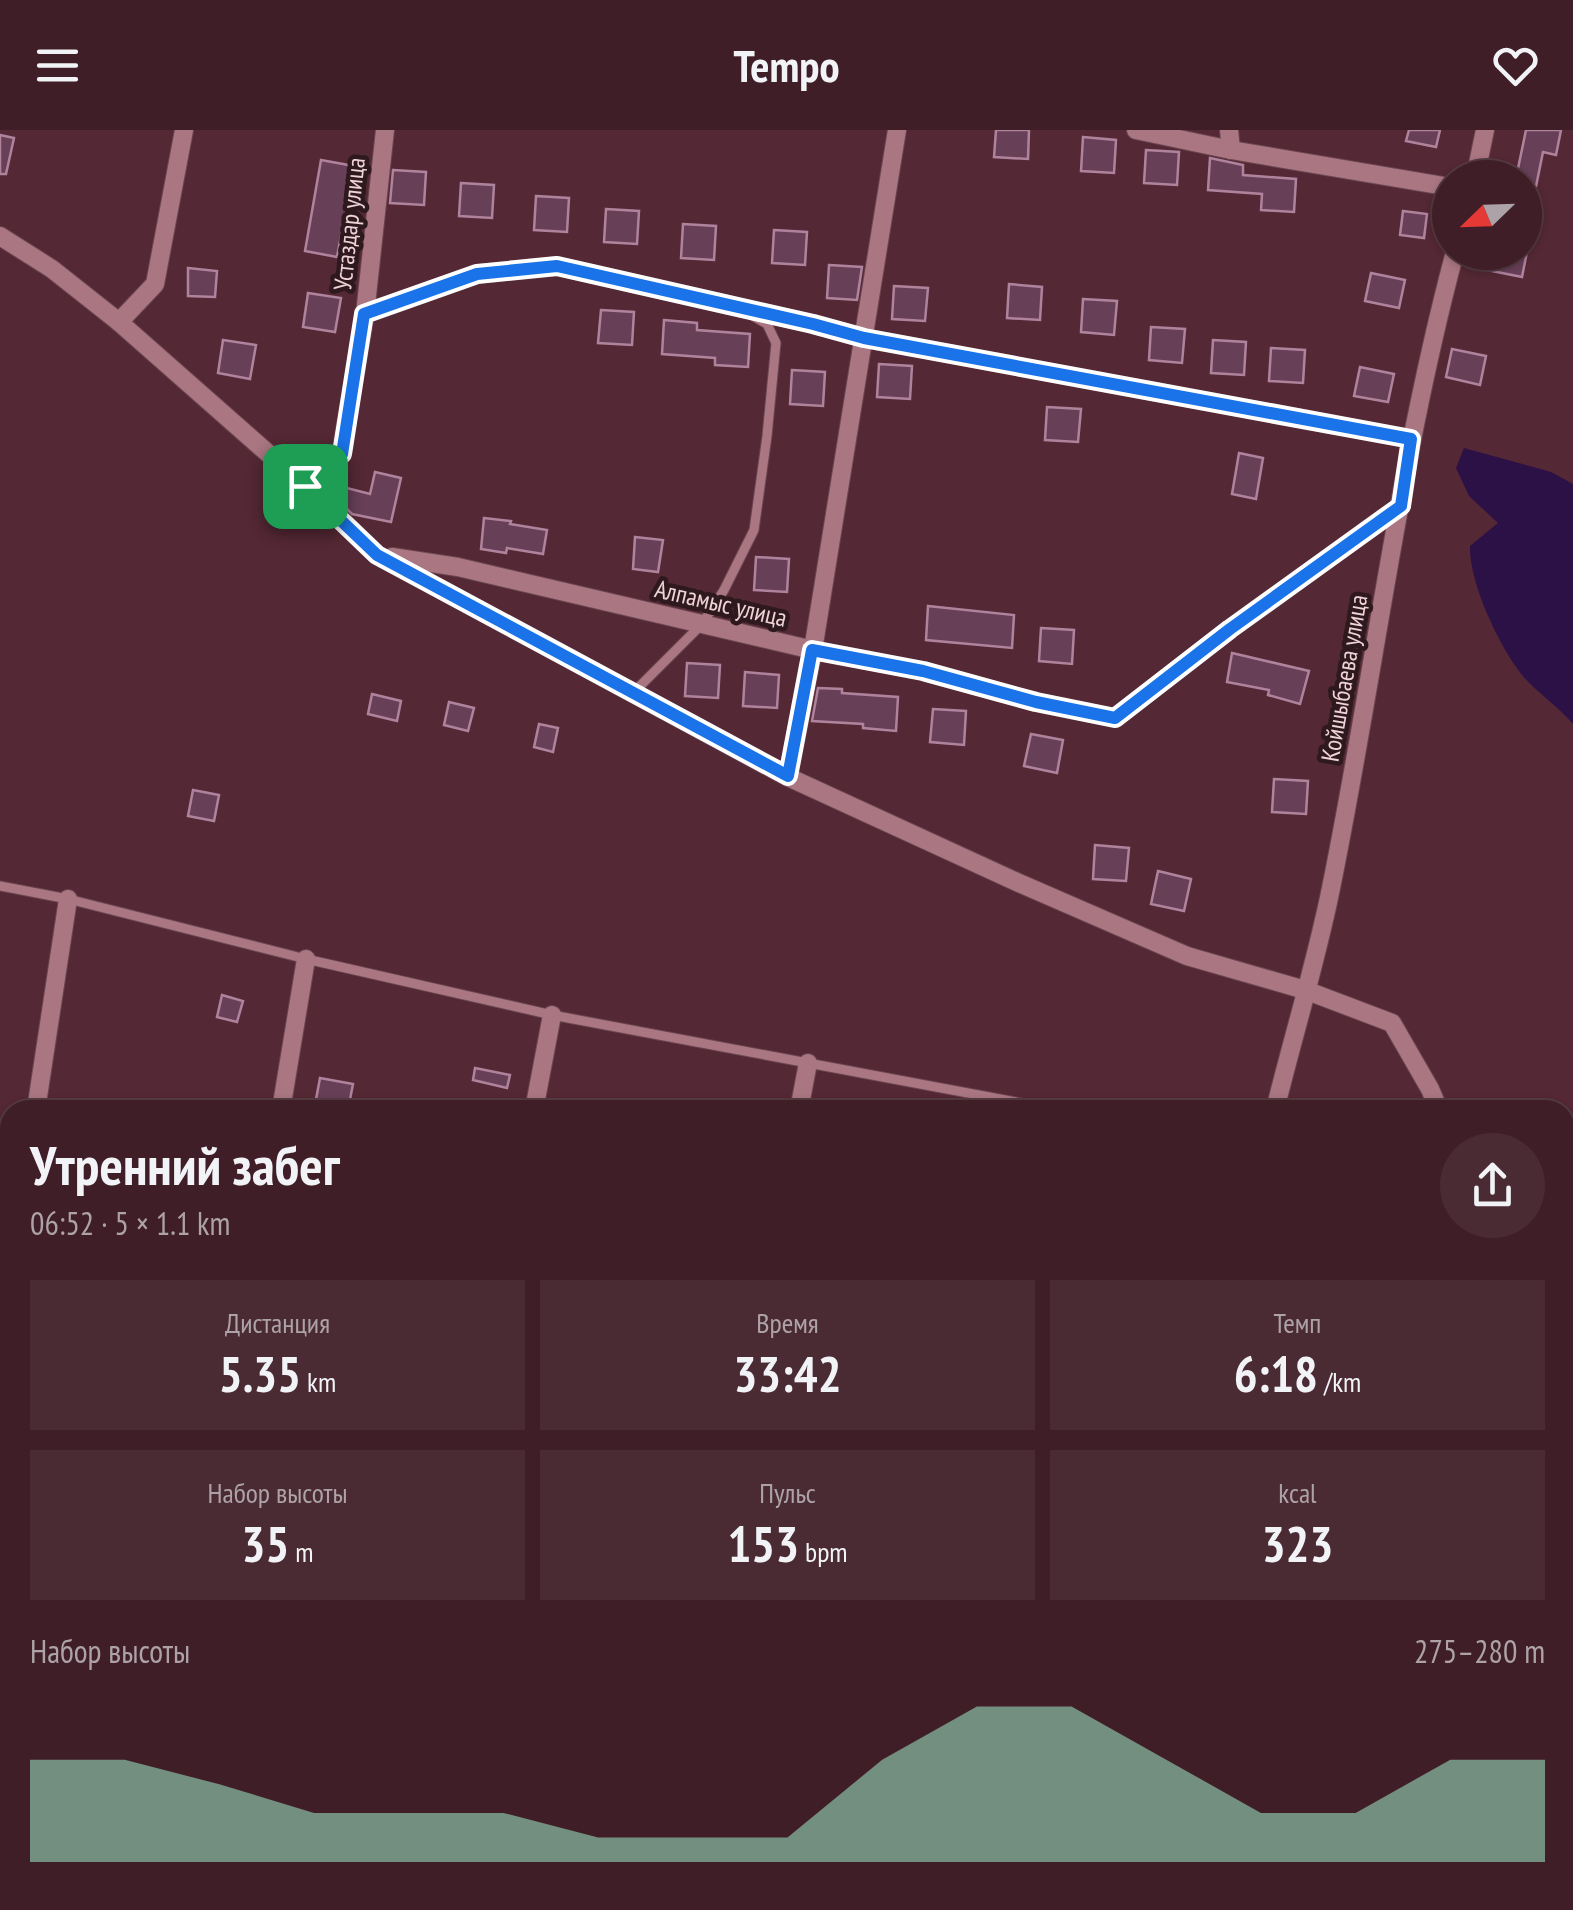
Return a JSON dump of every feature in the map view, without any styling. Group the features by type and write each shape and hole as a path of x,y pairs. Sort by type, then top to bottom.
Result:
{"street":[{"path":"119,322 154,284 184,130"},
{"name":"Устаздар улица","path":"305,486 342,454 364,314 385,130"},
{"path":"788,776 897,130"},
{"path":"1136,130 1432,184"},
{"path":"1229,130 1231,150"},
{"path":"1479,160 1485,130"},
{"path":"0,236 52,269 119,322 377,555 788,776 1019,883 1187,956 1305,990 1392,1023 1434,1100"},
{"path":"364,314 477,274 557,266 864,338 1411,439"},
{"name":"Койшыбаева улица","path":"1277,1100 1330,892 1411,439 1451,270"},
{"name":"Алпамыс улица","path":"377,555 458,567 1115,718 1230,629 1401,506"},
{"path":"38,1100 68,899"},
{"path":"283,1100 306,960"},
{"path":"536,1100 552,1015"},
{"path":"801,1100 808,1064"}],"lane":[{"path":"632,694 702,624 754,530 776,344 767,324 739,309"},
{"path":"0,886 552,1015 1001,1100"}],"shaded area":[{"path":"1464,448 1551,472 1573,484 1573,724 1522,675 1487,614 1474,578 1470,546 1498,523 1469,496 1456,468"}],"building":[{"path":"996,130 1029,130 1028,159 994,157"},
{"path":"1409,130 1440,130 1436,147 1406,141"},
{"path":"1526,130 1561,130 1556,155 1543,152 1541,160 1520,160"},
{"path":"0,135 14,138 6,174 0,174"},
{"path":"1083,137 1116,140 1114,173 1081,171"},
{"path":"1146,150 1179,152 1177,185 1144,183"},
{"path":"1210,158 1243,165 1243,175 1296,179 1294,212 1261,210 1262,194 1208,190"},
{"path":"321,160 354,166 337,257 305,251"},
{"path":"393,170 426,172 424,205 390,203"},
{"path":"461,183 494,185 492,218 459,216"},
{"path":"536,196 569,198 567,232 534,230"},
{"path":"606,209 639,211 637,244 604,242"},
{"path":"1403,211 1427,214 1424,238 1400,235"},
{"path":"683,224 716,226 714,260 681,258"},
{"path":"774,230 807,232 805,265 772,263"},
{"path":"829,265 862,267 857,300 827,298"},
{"path":"188,268 217,271 215,297 188,296"},
{"path":"1487,270 1523,270 1522,277"},
{"path":"1371,273 1405,280 1399,308 1365,301"},
{"path":"1009,284 1042,287 1040,320 1007,318"},
{"path":"894,286 928,288 925,321 892,319"},
{"path":"308,293 341,298 335,332 303,327"},
{"path":"1083,299 1117,301 1114,335 1081,332"},
{"path":"601,310 634,312 632,345 598,343"},
{"path":"664,320 697,323 697,330 750,334 748,367 715,365 715,358 662,354"},
{"path":"1151,327 1185,329 1182,363 1149,360"},
{"path":"223,340 256,345 250,379 218,373"},
{"path":"1213,340 1246,342 1244,375 1211,373"},
{"path":"1271,348 1305,350 1303,383 1269,381"},
{"path":"1452,349 1486,356 1480,385 1446,377"},
{"path":"879,364 912,366 910,399 877,397"},
{"path":"1360,367 1394,374 1388,402 1354,396"},
{"path":"792,370 825,372 823,406 790,404"},
{"path":"1047,407 1081,409 1078,442 1045,440"},
{"path":"1239,453 1263,458 1256,499 1232,494"},
{"path":"375,472 401,478 391,522 352,514 343,505 347,488 370,494"},
{"path":"484,518 547,530 543,554 507,548 506,553 481,549"},
{"path":"635,537 663,540 658,572 633,569"},
{"path":"756,557 789,559 787,592 754,590"},
{"path":"928,606 1014,615 1012,648 926,640"},
{"path":"1041,628 1074,630 1072,664 1039,661"},
{"path":"1232,653 1309,671 1300,704 1268,695 1269,690 1227,682"},
{"path":"687,663 720,665 718,698 685,696"},
{"path":"745,672 779,675 777,708 743,706"},
{"path":"818,688 898,697 896,731 863,728 863,724 812,721"},
{"path":"372,694 401,701 397,721 368,714"},
{"path":"449,702 474,708 468,731 444,725"},
{"path":"933,709 966,711 964,745 930,742"},
{"path":"539,724 558,728 553,752 534,747"},
{"path":"1031,734 1063,740 1057,773 1024,766"},
{"path":"1274,779 1308,781 1306,814 1272,812"},
{"path":"193,790 219,795 214,821 188,816"},
{"path":"1095,845 1129,848 1126,881 1093,879"},
{"path":"1158,871 1191,879 1184,911 1151,904"},
{"path":"222,995 243,1001 237,1022 217,1017"},
{"path":"475,1068 510,1075 507,1088 473,1080"},
{"path":"320,1078 353,1084 350,1100 316,1100"}],"route":[{"path":"557,266 864,338 1411,439 1401,506 1230,629 1115,718 1036,702 923,671 812,650 788,776 377,555 305,486 342,454 364,314 477,274 557,266"}]}
